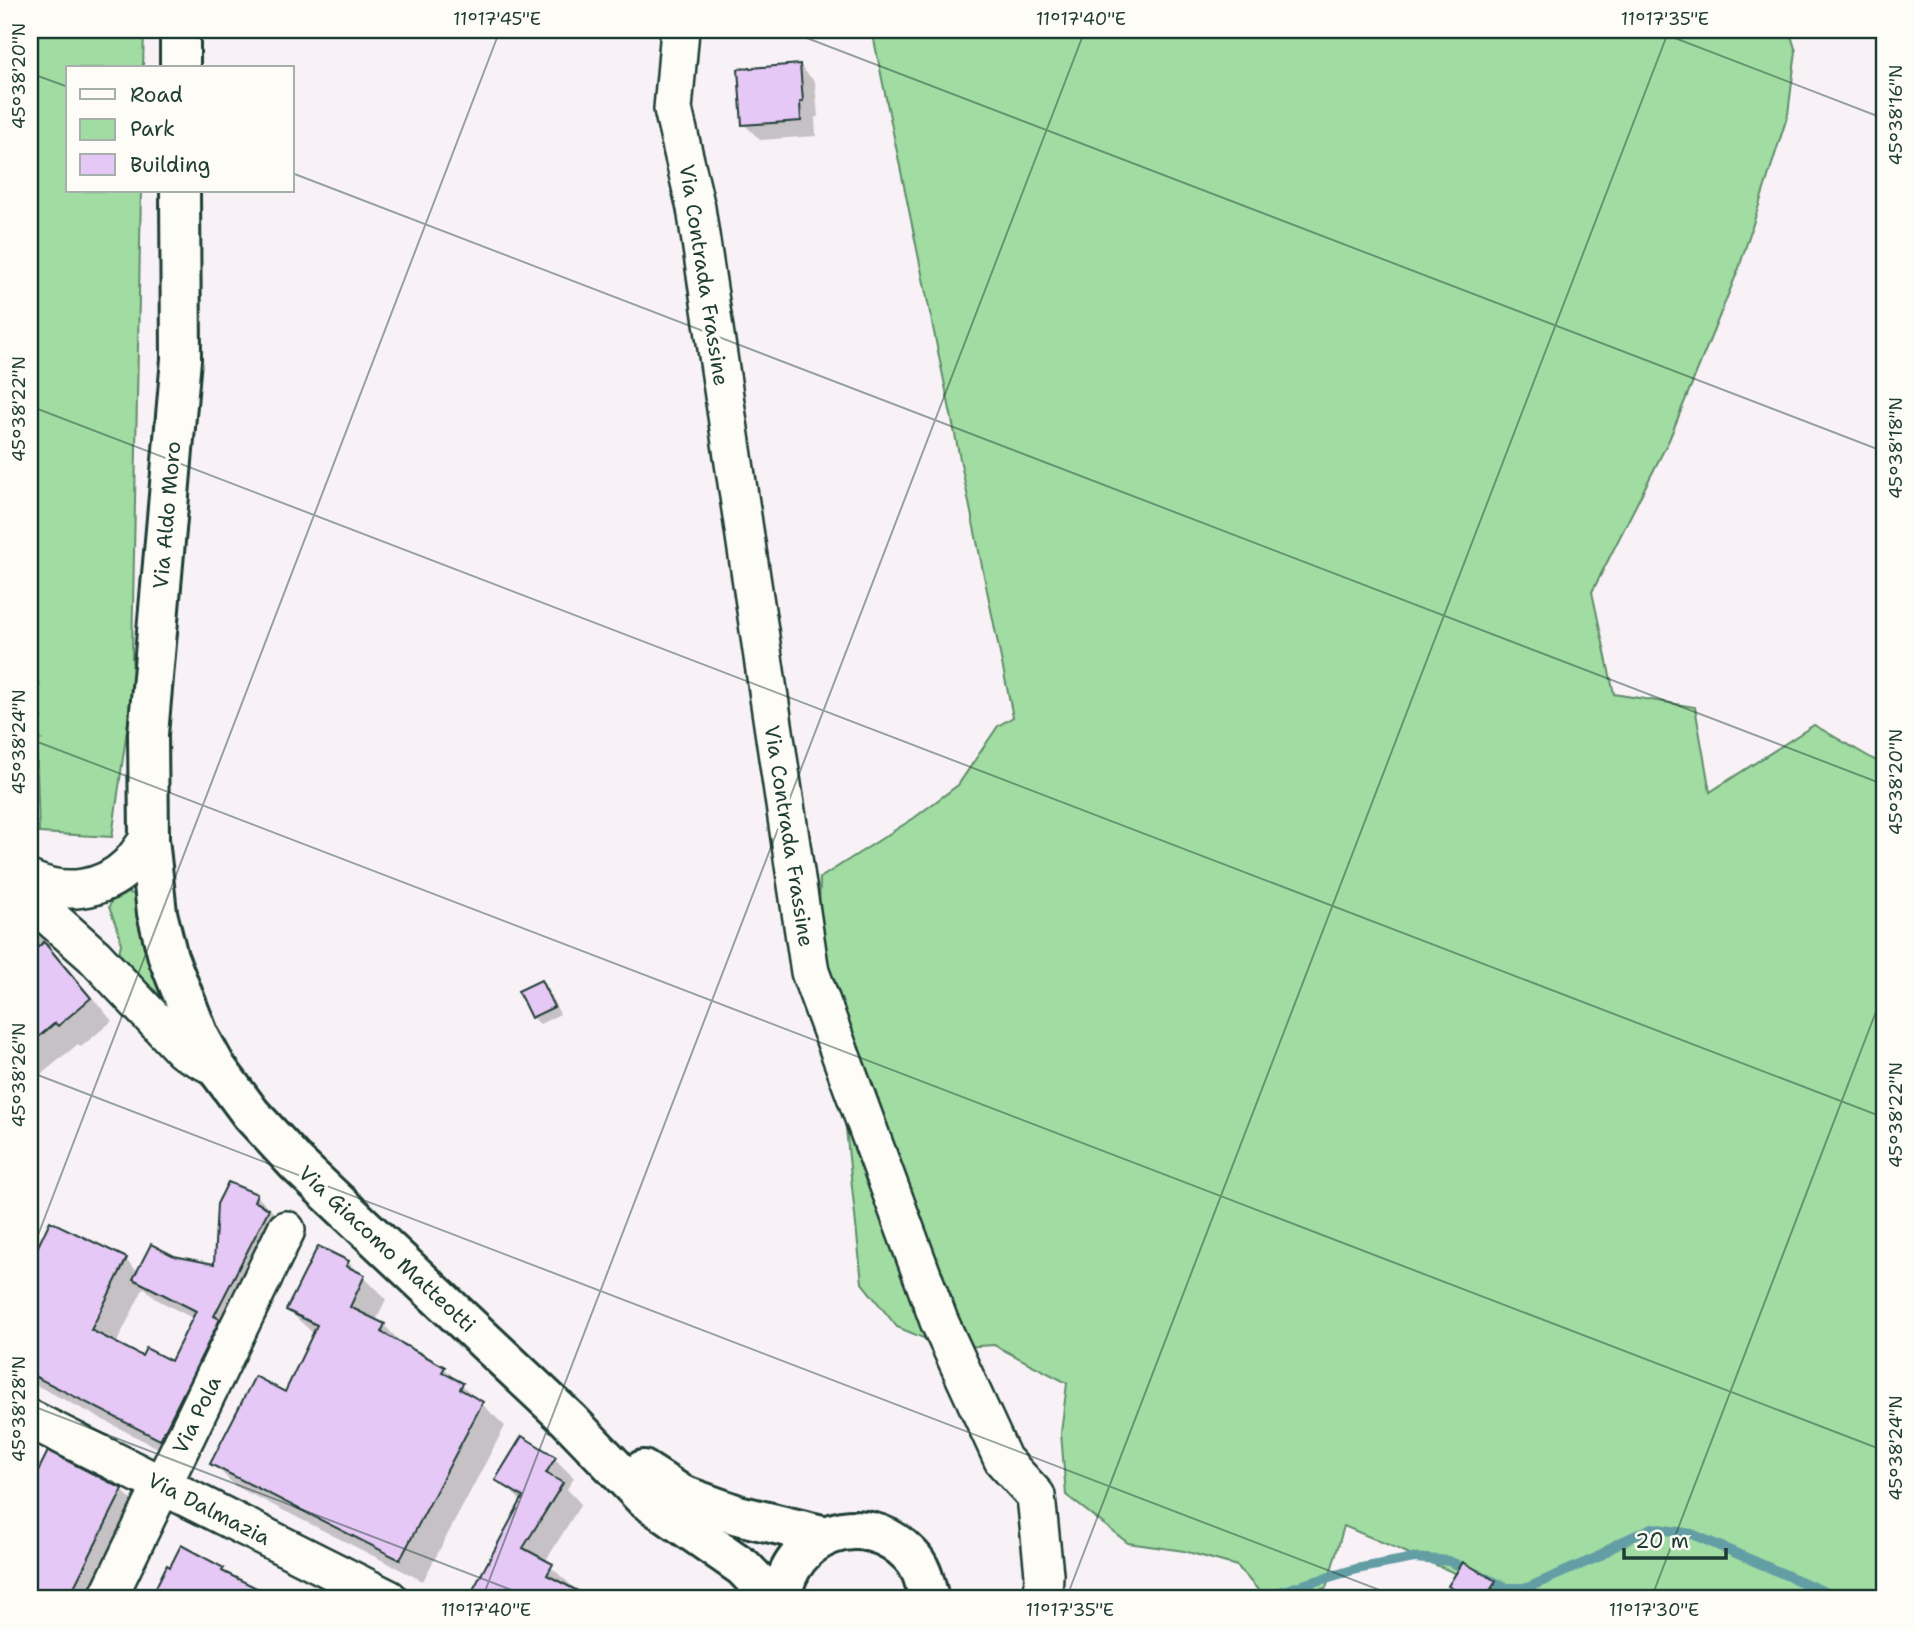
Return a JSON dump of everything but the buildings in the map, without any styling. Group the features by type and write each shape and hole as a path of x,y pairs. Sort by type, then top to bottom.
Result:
{"street":[{"path":"180,30 180,66"},
{"name":"Via Contrada Frassine","path":"680,30 673,109 696,208 810,972 939,1321 1003,1460 1036,1496 1044,1574 1043,1599"},
{"name":"Via Aldo Moro","path":"149,839 148,734 181,359 180,192"},
{"path":"30,880 64,891 84,889 111,879 129,866 149,839"},
{"name":"Via Giacomo Matteotti","path":"149,839 157,913 168,957 199,1036 216,1067 251,1114 297,1164 569,1420 645,1499 743,1567 774,1599"},
{"name":"Via Giacomo Matteotti","path":"30,890 50,917 94,956 183,1049 216,1067"},
{"name":"Via Pola","path":"107,1599 286,1230"},
{"name":"Via Dalmazia","path":"30,1419 389,1599"},
{"name":"Via Giacomo Matteotti","path":"569,1420 682,1495 738,1515 826,1536"},
{"path":"780,1599 783,1583 792,1563 807,1547 826,1536 849,1531 872,1532 894,1541 911,1556 927,1588 956,1599"}],"green space":[{"path":"30,30 144,30 143,66 66,66 66,192 141,192 132,657 134,679 112,837 39,833 30,543"},
{"path":"872,30 1789,30 1796,51 1788,114 1739,268 1669,440 1592,592 1614,694 1695,707 1710,792 1814,725 1885,766 1885,1599 1516,1599 1344,1526 1326,1588 1266,1599 1237,1566 1184,1551 1128,1543 1066,1495 1061,1433 1067,1383 994,1345 947,1348 897,1327 862,1283 845,1119 818,950 820,878 914,818 958,785 998,726 1013,717"},
{"path":"129,892 134,895 147,953 167,1010 118,957 120,936 109,907 111,902"}],"waterway":[{"path":"1256,1599 1356,1569 1414,1558 1449,1561 1507,1588 1527,1588 1598,1557 1617,1544 1652,1528 1692,1534 1841,1599"}]}
